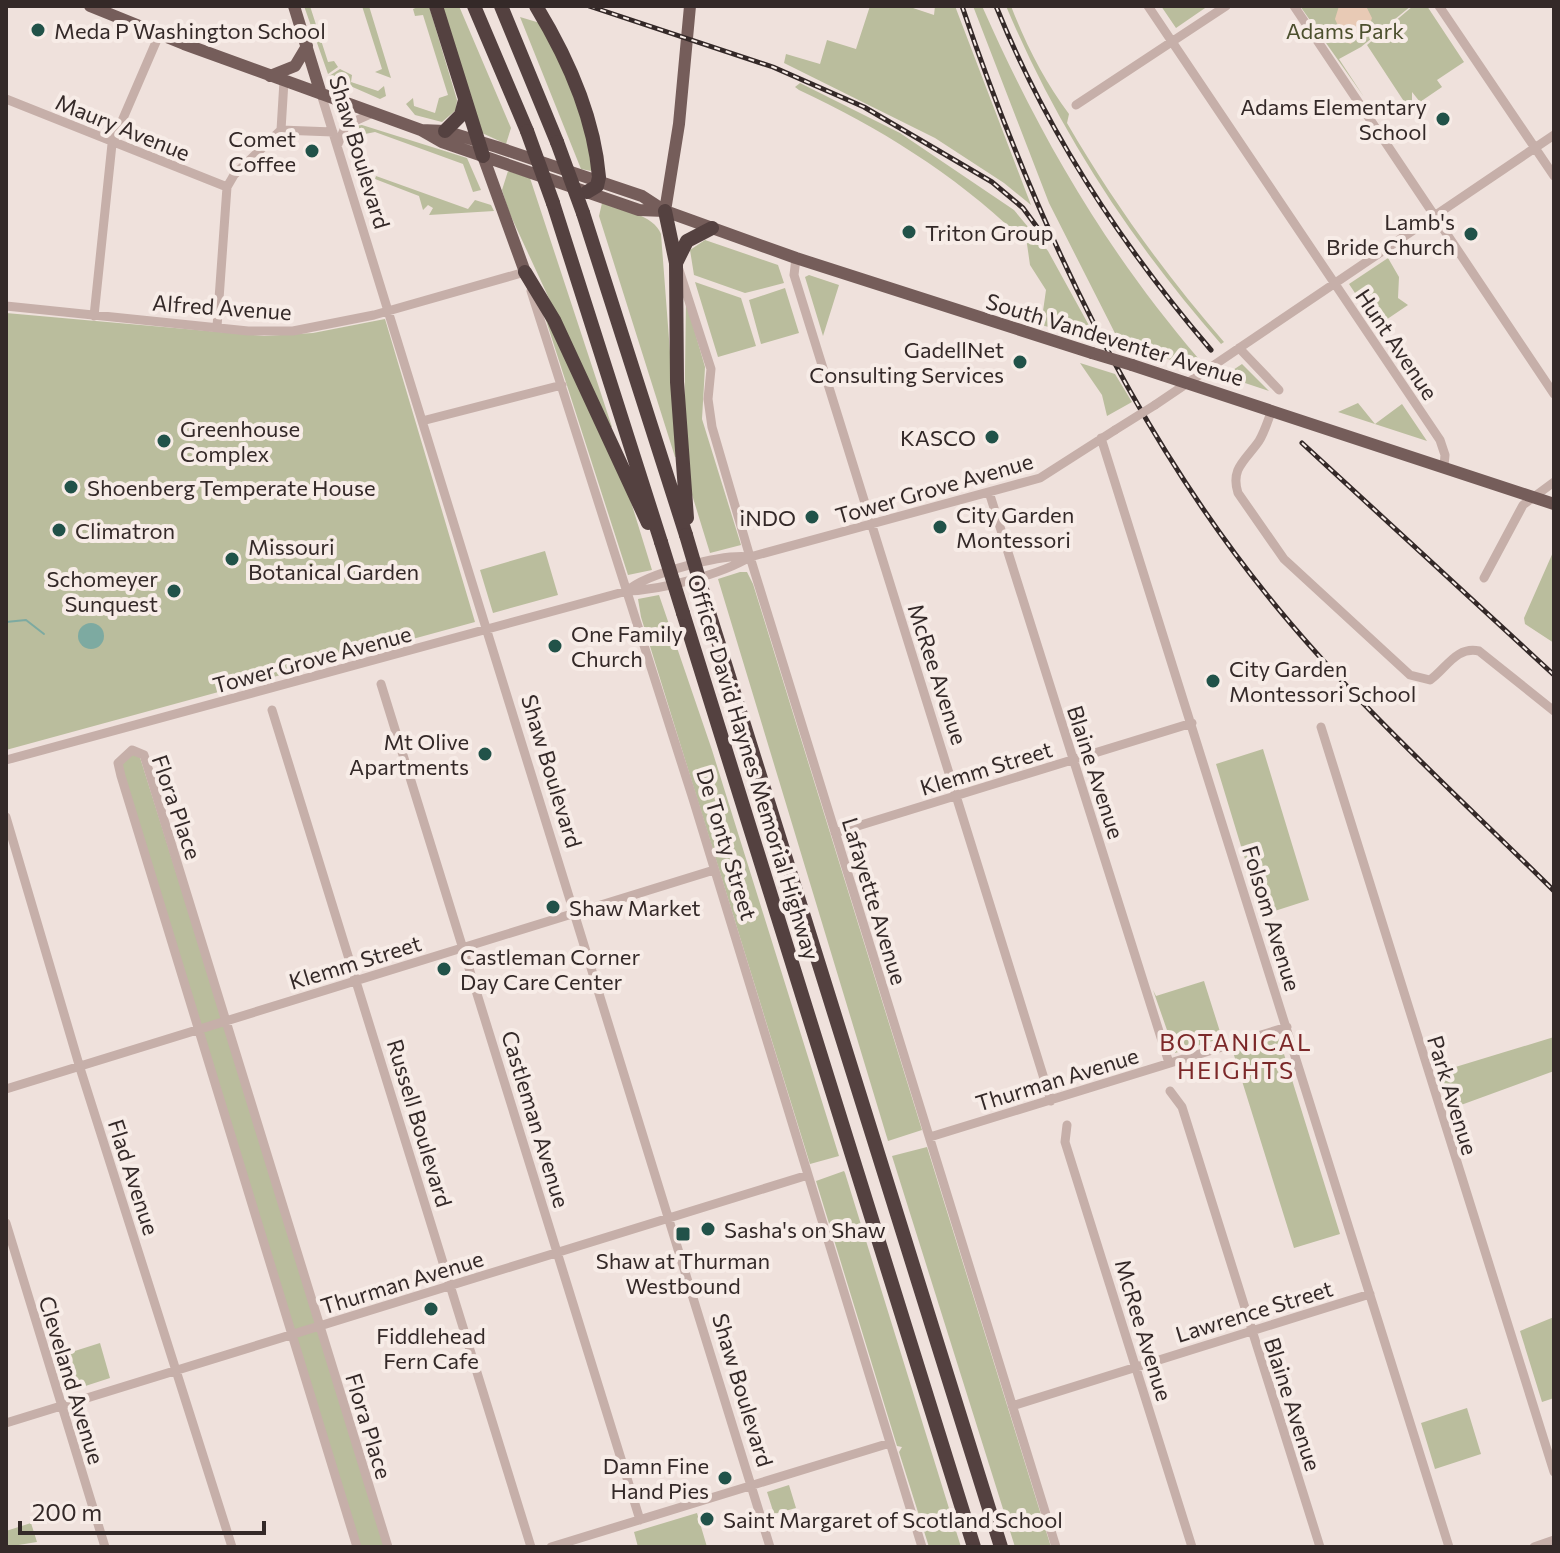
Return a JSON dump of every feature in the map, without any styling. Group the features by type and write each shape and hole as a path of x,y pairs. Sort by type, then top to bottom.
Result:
{"highway":[{"path":"436,6 480,148"},
{"name":"Officer David Haynes Memorial Highway","path":"474,6 527,131 553,203 974,1547"},
{"name":"Officer David Haynes Memorial Highway","path":"501,6 583,213 1001,1547"},
{"path":"536,6 584,108 593,187"},
{"path":"445,131 461,115 465,100"},
{"path":"665,211 676,263 677,382 686,535"},
{"path":"676,263 687,241 712,228"},
{"path":"525,272 548,309 641,511 661,542"}],"main road":[{"name":"South Vandeventer Avenue","path":"90,6 159,35 421,130 480,148 530,158 639,210 665,211 796,258 1554,504"},
{"name":"Shaw Boulevard","path":"294,6 321,94"},
{"path":"665,211 679,124 690,6"},
{"path":"270,76 295,66 307,46"},
{"name":"South Vandeventer Avenue","path":"421,130 445,131 509,164 593,187"},
{"name":"De Tonty Street","path":"480,148 525,272"},
{"path":"493,186 500,170 530,158"}],"street":[{"name":"Hunt Avenue","path":"1148,6 1444,448 1444,466"},
{"path":"1076,105 1226,6"},
{"path":"1294,6 1554,394"},
{"path":"1439,6 1554,176"},
{"path":"94,316 112,144 159,35"},
{"path":"217,327 227,187 234,175 281,130 284,81"},
{"name":"Shaw Boulevard","path":"321,94 770,1547"},
{"name":"Maury Avenue","path":"6,99 112,144 227,187"},
{"path":"338,148 346,125 373,113"},
{"path":"281,130 333,132"},
{"name":"Tower Grove Avenue","path":"6,760 627,591 656,588 733,566 750,557 1047,475 1554,135"},
{"name":"McRee Avenue","path":"796,258 794,275 1051,1101"},
{"name":"Lafayette Avenue","path":"676,263 694,307 711,369 708,399 712,427 750,557 1056,1547"},
{"name":"Alfred Avenue","path":"6,306 217,327 293,331 388,311 525,272"},
{"name":"De Tonty Street","path":"525,272 714,870 922,1547"},
{"path":"1239,348 1279,390"},
{"path":"422,421 562,385"},
{"path":"1272,410 1265,431 1236,469 1234,482 1238,493 1284,559 1410,675 1430,680 1456,655 1471,649 1479,651 1554,711"},
{"name":"Folsom Avenue","path":"1101,438 1449,1547"},
{"path":"1484,578 1521,508 1532,496 1554,482"},
{"name":"Blaine Avenue","path":"989,492 1169,1063"},
{"name":"Castleman Avenue","path":"381,684 640,1520"},
{"name":"Russell Boulevard","path":"272,710 531,1547"},
{"name":"Klemm Street","path":"835,833 1192,723"},
{"name":"Park Avenue","path":"1321,727 1554,1472"},
{"name":"Flora Place","path":"357,1547 121,776 118,763 132,750 144,755 388,1547"},
{"name":"Flad Avenue","path":"6,817 80,1068 232,1547"},
{"name":"Klemm Street","path":"6,1089 714,870"},
{"name":"Thurman Avenue","path":"930,1137 1287,1027"},
{"name":"Blaine Avenue","path":"1170,1091 1182,1107 1320,1547"},
{"name":"McRee Avenue","path":"1067,1125 1065,1142 1192,1547"},
{"name":"Thurman Avenue","path":"6,1423 808,1175"},
{"name":"Cleveland Avenue","path":"6,1223 105,1547"},
{"name":"Lawrence Street","path":"1012,1406 1370,1294"},
{"path":"551,1547 890,1443"},
{"path":"1534,1547 1554,1540"}],"green space":[{"path":"304,6 310,6 328,62 334,61 338,67 328,74"},
{"path":"362,6 369,6 391,78 375,72 382,69"},
{"path":"429,6 457,100 456,110 442,122 415,115 406,104 413,98 414,106 435,113 439,98 448,95 423,15 415,16 413,9"},
{"path":"442,6 459,6 511,128 506,144 482,133"},
{"path":"870,6 907,6 934,15 935,6 955,6 1031,205 1004,183 935,138 784,63 786,54 820,64 827,40 856,49"},
{"path":"973,6 982,6 1051,146 1104,233 1164,317 1198,358 1183,363 1122,347 1049,203"},
{"path":"1006,6 1011,6 1037,63 1069,114 1067,123 1102,181 1160,263 1224,342 1221,344 1157,265 1100,184 1049,97"},
{"path":"1161,6 1208,6 1176,28"},
{"name":"Adams Park","path":"1300,6 1411,6 1361,47 1339,59 1364,97"},
{"path":"1413,6 1427,6 1464,62 1437,80 1442,87 1420,102 1412,92 1412,102 1405,103 1367,45"},
{"path":"520,17 540,23 566,74 582,115 591,154 591,171 581,169"},
{"path":"340,69 352,75 351,82 378,91 384,86 386,96 380,99 329,76"},
{"path":"800,83 900,133 1014,210 1048,251 1097,340 1011,317 1015,305 1043,311 1046,290 1030,265 1027,244 948,177 890,138 799,90 795,87"},
{"path":"362,125 467,158 481,190 473,192 463,164 375,132 365,134 357,156 352,157 349,135 355,126"},
{"path":"508,171 530,178 612,427 609,428 509,212 502,190"},
{"path":"376,176 468,209 475,200 491,205 494,211 429,215 433,208 428,205 423,210 419,196 375,179"},
{"path":"602,203 644,217 661,234 678,457 675,457 599,216"},
{"path":"705,240 778,265 784,283 745,293 694,275 690,250"},
{"path":"1388,258 1399,277 1398,298 1408,305 1377,326 1349,284"},
{"path":"809,275 839,285 823,336 805,277"},
{"path":"695,282 741,298 756,346 718,357"},
{"path":"785,288 799,333 761,344 749,300"},
{"path":"686,301 705,367 702,419 741,545 710,553 689,485 684,442"},
{"path":"543,311 627,489 652,570 628,575"},
{"name":"Missouri Botanical Garden","path":"6,313 264,336 313,333 385,319 475,622 6,750"},
{"path":"1080,363 1115,374 1132,402 1107,416 1102,395"},
{"path":"1242,364 1269,391 1224,376"},
{"path":"1358,403 1375,424 1402,404 1427,441 1338,412"},
{"path":"1554,550 1554,643 1525,624 1524,618"},
{"path":"545,551 558,595 493,613 480,570"},
{"path":"747,572 753,584 922,1130 888,1141 718,579"},
{"path":"659,595 712,750 839,1156 810,1164 641,617 638,599"},
{"path":"1263,749 1309,900 1262,915 1216,764"},
{"path":"138,751 388,1547 357,1547 121,776 121,757"},
{"path":"1204,981 1222,1038 1175,1053 1153,990 1156,996"},
{"path":"1554,1037 1554,1071 1450,1109 1439,1072"},
{"path":"1279,1038 1340,1234 1294,1248 1233,1052"},
{"path":"927,1147 1051,1547 1015,1547 892,1156"},
{"path":"844,1171 961,1547 929,1547 899,1452 902,1447 897,1446 816,1181"},
{"path":"1554,1317 1554,1398 1542,1402 1520,1331"},
{"path":"100,1343 110,1378 70,1391 59,1356"},
{"path":"1467,1408 1481,1454 1435,1469 1421,1423"},
{"path":"789,1485 796,1508 774,1514 767,1492"},
{"path":"697,1513 707,1547 638,1547 634,1532"},
{"path":"31,1523 37,1542 6,1547 6,1531"}],"sand":[{"path":"1339,6 1366,6 1372,18 1370,24 1355,35 1351,44 1345,42 1335,19"}],"water":[{"path":"91,623 101,626 104,636 101,646 91,649 81,646 78,636 81,626"}],"waterway":[{"path":"6,622 26,620 44,634"}],"railway":[{"path":"589,6 773,67 864,107 992,182 1023,208 1048,242"},
{"path":"962,6 1020,161 1089,314 1128,388 1217,529 1267,595 1334,673 1554,891"},
{"path":"996,6 1039,99 1089,187 1147,270 1211,350"},
{"path":"1302,443 1554,675"}],"place":[{"name":"Meda P Washington School","path":"38,30"},
{"name":"Adams Elementary School","path":"1443,119"},
{"name":"Comet Coffee","path":"312,151"},
{"name":"Triton Group","path":"909,232"},
{"name":"Lamb's Bride Church","path":"1471,234"},
{"name":"GadellNet Consulting Services","path":"1020,362"},
{"name":"KASCO","path":"992,437"},
{"name":"Greenhouse Complex","path":"164,441"},
{"name":"Shoenberg Temperate House","path":"71,487"},
{"name":"iNDO","path":"812,517"},
{"name":"City Garden Montessori","path":"940,527"},
{"name":"Climatron","path":"59,530"},
{"name":"Missouri Botanical Garden","path":"232,559"},
{"name":"Schomeyer Sunquest","path":"174,591"},
{"name":"One Family Church","path":"555,646"},
{"name":"City Garden Montessori School","path":"1213,681"},
{"name":"Mt Olive Apartments","path":"485,754"},
{"name":"Shaw Market","path":"553,907"},
{"name":"Castleman Corner Day Care Center","path":"444,969"},
{"name":"Sasha's on Shaw","path":"708,1229"},
{"name":"Shaw at Thurman Westbound","path":"683,1234"},
{"name":"Fiddlehead Fern Cafe","path":"431,1309"},
{"name":"Damn Fine Hand Pies","path":"725,1478"},
{"name":"Saint Margaret of Scotland School","path":"707,1519"}],"district":[{"name":"BOTANICAL HEIGHTS","path":"1236,1055"}]}
